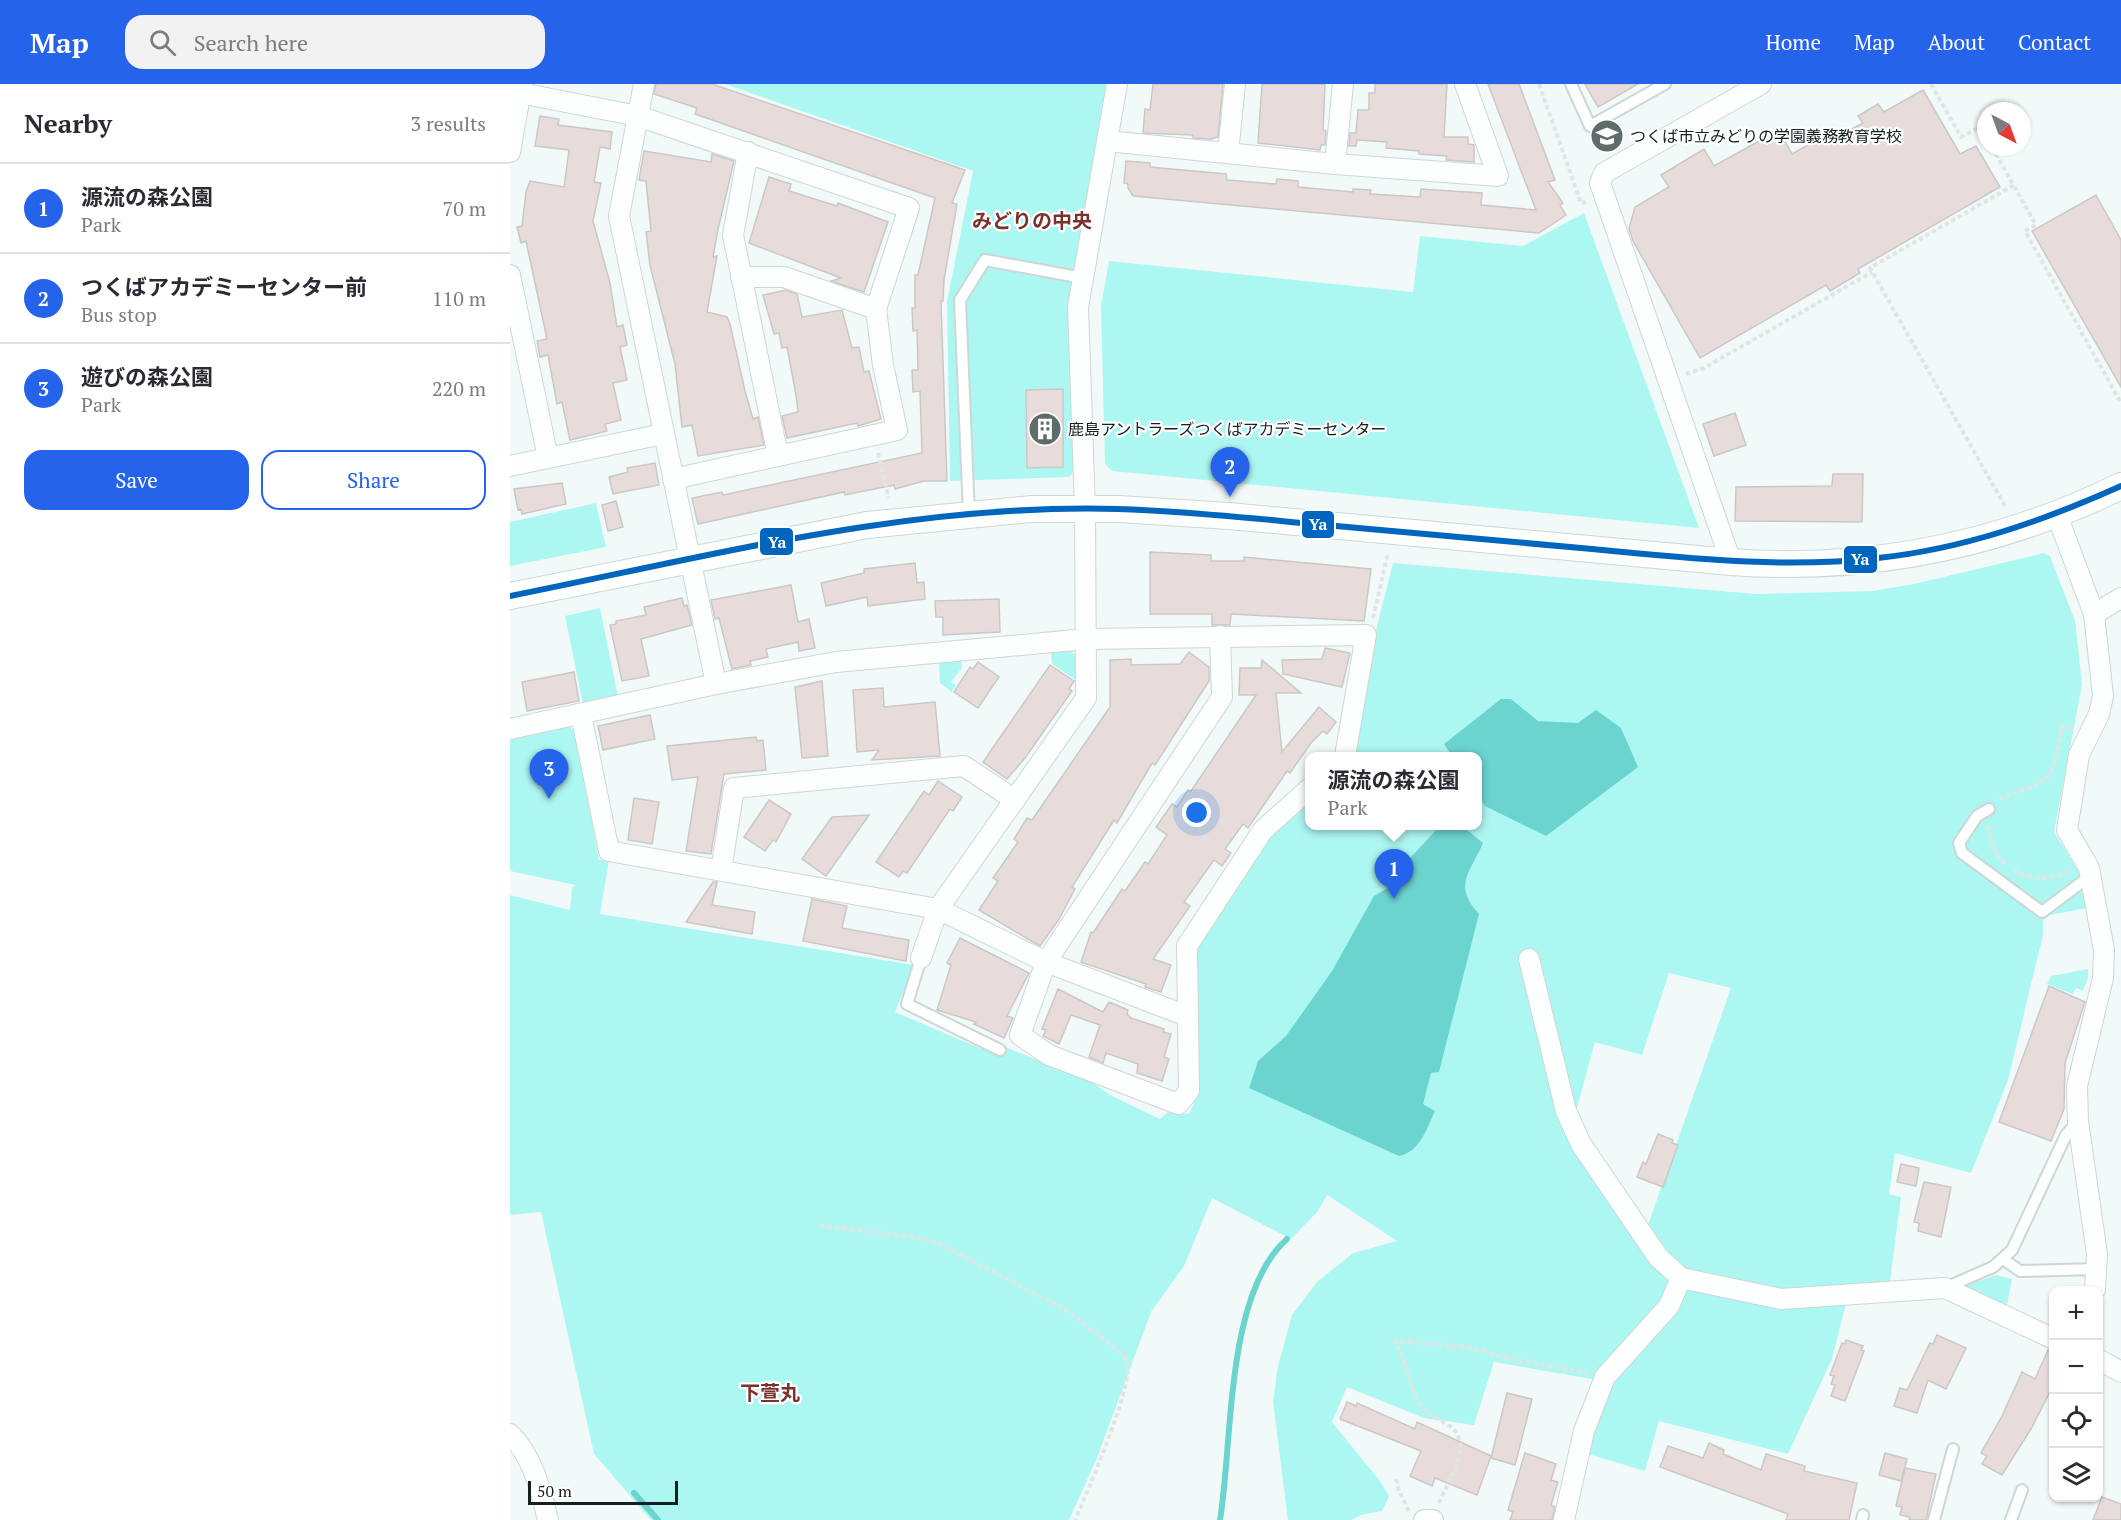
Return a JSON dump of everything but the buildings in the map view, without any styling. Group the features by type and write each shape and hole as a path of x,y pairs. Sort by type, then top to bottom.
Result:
{"street":[{"path":"644,84 619,216 716,684"},
{"path":"921,958 938,909 1086,698 1084,508 1078,307 1117,84"},
{"path":"1228,153 1235,84"},
{"path":"1335,164 1343,84"},
{"path":"1107,141 1335,164 1498,176 1465,84"},
{"path":"1731,562 1600,183 1604,173 1761,84"},
{"path":"510,152 518,90 638,116 909,207 876,309 882,365 897,430 673,479"},
{"path":"748,152 733,236 778,456"},
{"path":"510,275 548,458"},
{"path":"741,277 784,277 876,309"},
{"path":"510,466 663,434"},
{"path":"510,596 867,525 969,514 1084,508 1229,516 1731,562 1824,565 1914,554 1984,539 2057,515 2121,486"},
{"path":"2057,515 2094,614 2112,696 2099,714 2079,755 2067,830 2088,869 2104,959 2097,1003 2080,1068 2078,1121 2097,1254 2095,1286"},
{"path":"2094,614 2121,598"},
{"path":"1220,636 1222,697 1046,962 1020,1035 1049,1055 1178,1104 1189,1091 1186,946 1263,830 1305,792"},
{"path":"510,729 716,684 836,662 1086,639 1366,636 1346,752"},
{"path":"580,714 609,851 938,909 1046,962 1187,1016"},
{"path":"721,870 735,788 964,766 1015,800"},
{"path":"1529,959 1566,1111 1581,1144 1658,1257 1681,1278 1781,1299 1945,1288 2049,1337"},
{"path":"1564,1520 1584,1431 1605,1377 1669,1306 1681,1278"},
{"path":"2103,1362 2121,1372"},
{"path":"510,1434 517,1442 539,1482 548,1520"},
{"path":"1424,1520 1432,1520"}],"lane":[{"path":"1571,84 1590,126 1665,84"},
{"path":"969,514 960,300 985,260 1083,278"},
{"path":"1989,809 1977,816 1959,843 1962,853 2042,912 2088,869"},
{"path":"921,958 907,1004 1000,1050"},
{"path":"1945,1288 1985,1271 2003,1259 2019,1239 2066,1135 2078,1121"},
{"path":"2003,1259 2020,1271 2096,1269"},
{"path":"1934,1520 1953,1449"},
{"path":"2011,1520 2022,1490"}],"path":[{"path":"1539,84 1581,203 1604,198"},
{"path":"1931,84 1961,137 1977,129"},
{"path":"1997,156 2036,225 2025,231 2121,403"},
{"path":"2005,506 1870,268 2014,185"},
{"path":"1695,371 1872,272"},
{"path":"873,435 889,498"},
{"path":"1366,636 1371,628 1388,551"},
{"path":"2076,728 2062,727 2050,775 2034,788 1996,801 1989,809 1988,831 1995,854 2006,866 2023,875 2042,879 2088,869"},
{"path":"820,1226 916,1238 940,1244 1066,1310 1121,1353 1127,1360 1121,1397 1103,1458 1075,1520"},
{"path":"1432,1520 1460,1451 1461,1441 1454,1429 1423,1408 1414,1392 1404,1357 1395,1341 1468,1347 1501,1357 1605,1377"},
{"path":"1396,1479 1399,1491 1414,1520"}],"shaded area":[{"path":"725,84 1109,84 1071,299 1075,470 1069,477 950,481 947,302 973,171"},
{"path":"1584,213 1699,528 1112,471 1105,464 1101,306 1109,261 1413,292 1420,236 1523,246"},
{"path":"596,503 606,547 510,566 510,522"},
{"path":"2044,553 2050,556 2075,621 2082,685 2054,832 2080,874 2088,908 2050,915 2043,920 2043,935 2008,1080 1971,1173 1895,1153 1889,1194 1901,1197 1890,1281 1851,1284 1832,1359 1788,1454 1659,1421 1645,1471 1585,1453 1609,1382 1494,1362 1474,1425 1424,1418 1347,1387 1332,1422 1380,1481 1389,1496 1382,1511 1361,1515 1351,1520 1288,1520 1273,1401 1278,1366 1292,1315 1317,1282 1353,1253 1397,1241 1327,1195 1318,1211 1291,1239 1212,1198 1184,1266 1151,1312 1097,1458 1069,1520 651,1520 594,1454 541,1212 510,1215 510,895 570,910 572,888 575,885 510,871 510,737 568,725 575,732 599,860 609,861 600,914 914,965 895,1012 1001,1057 1005,1047 1092,1082 1110,1095 1160,1119 1168,1112 1189,1114 1199,1091 1196,948 1269,837 1305,805 1305,830 1482,830 1482,752 1356,752 1374,638 1393,563 1756,594 1873,591 1914,584","holes":["1669,973 1731,988 1647,1228 1574,1119 1595,1042 1642,1055"]},
{"path":"600,608 618,697 583,704 565,616"},
{"path":"1069,650 1077,656 1076,680 1052,664 1051,653"},
{"path":"961,660 962,668 951,682 956,685 952,692 940,683 939,662"},
{"path":"1501,699 1511,699 1538,721 1578,723 1596,710 1621,728 1638,767 1546,836 1485,806 1482,801 1482,752 1449,752 1444,744"},
{"path":"1436,830 1467,830 1483,843 1469,872 1465,887 1471,904 1479,914 1439,1072 1431,1073 1423,1104 1435,1111 1418,1144 1406,1154 1399,1156 1249,1088 1258,1061 1286,1036 1332,971 1374,896 1393,885 1412,856"},
{"path":"2088,969 2088,978 2083,991 2076,988 2073,994 2047,984 2051,976"},
{"path":"1996,1275 2012,1279 2006,1310 1960,1288"}],"waterway":[{"path":"1220,1520 1235,1371 1242,1332 1252,1295 1267,1264 1287,1239"},
{"path":"634,1493 658,1520"}],"transit line":[{"name":"Ya","path":"510,596 812,535 964,514 1041,509 1118,509 1191,513 1699,559 1771,562 1842,561 1910,554 2002,532 2062,511 2121,486"}],"place":[{"name":"つくば市立みどりの学園義務教育学校","path":"1607,136"},
{"name":"鹿島アントラーズつくばアカデミーセンター","path":"1045,429"},
{"name":"つくばアカデミーセンター前","path":"1230,497"},
{"name":"遊びの森公園","path":"549,799"},
{"name":"源流の森公園","path":"1394,899"}],"district":[{"name":"みどりの中央","path":"1032,220"},
{"name":"下萱丸","path":"770,1392"}]}
